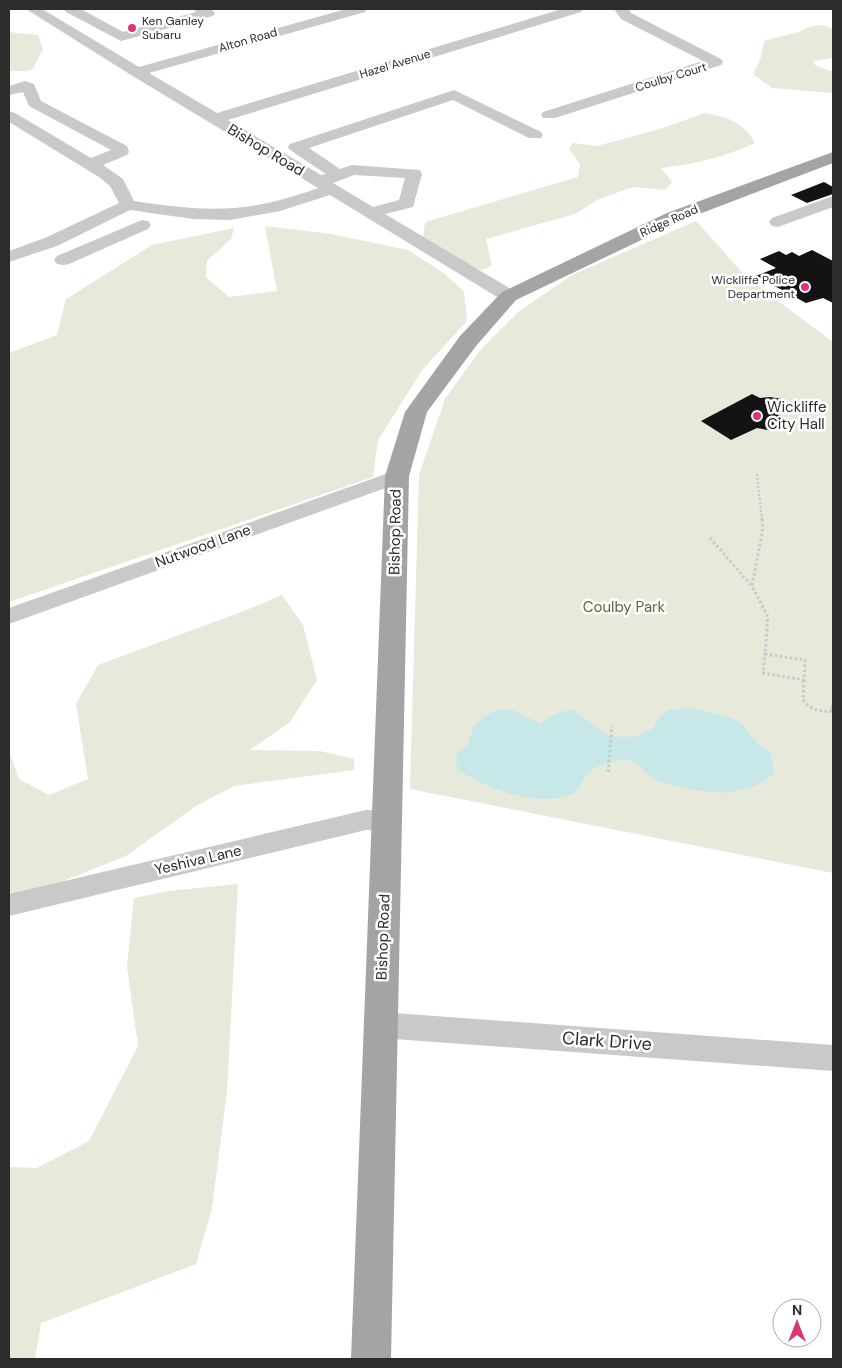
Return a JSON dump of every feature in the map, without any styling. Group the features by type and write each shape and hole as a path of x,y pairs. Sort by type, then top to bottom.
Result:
{"main road":[{"name":"Ridge Road","path":"509,296 674,217 830,161"},
{"name":"Bishop Road","path":"371,1359 397,476 416,412 468,341 509,296"}],"street":[{"name":"Bishop Road","path":"33,9 272,154 329,182 370,213 509,296"},
{"path":"71,9 121,37 208,13 201,9"},
{"name":"Alton Road","path":"136,72 360,9"},
{"name":"Hazel Avenue","path":"215,120 576,9"},
{"path":"621,9 639,10"},
{"name":"Coulby Court","path":"549,115 716,62 626,16 621,9"},
{"path":"9,91 25,86 29,87 34,103 121,149 121,152 91,164"},
{"path":"272,154 454,95 535,135"},
{"path":"9,116 106,172 116,183 128,206"},
{"path":"296,147 329,182"},
{"path":"9,257 81,228 128,206 215,215 255,212 293,203 352,170 414,174 407,203 370,213"},
{"path":"778,222 833,201"},
{"path":"81,228 110,245"},
{"path":"70,264 148,229"},
{"name":"Nutwood Lane","path":"9,616 397,476"},
{"name":"Yeshiva Lane","path":"9,905 366,820 388,820"},
{"name":"Clark Drive","path":"380,1025 833,1058"}],"path":[{"path":"752,586 763,528 758,474"},
{"path":"710,538 752,586 768,616 763,673 804,680"},
{"path":"765,654 805,660 802,700 807,706 820,712 833,712 830,707 833,707"},
{"path":"608,772 612,726"}],"green space":[{"path":"822,25 833,29 833,58 813,61 815,65 833,72 833,93 772,88 753,74 761,57 764,41 799,32 808,27"},
{"path":"9,32 38,35 43,49 33,69 9,71"},
{"path":"705,113 721,116 740,125 755,143 709,159 661,168 672,182 665,190 633,187 599,199 575,214 486,239 492,266 482,270 472,268 423,239 425,222 578,177 580,164 569,149 573,143 597,146 660,129"},
{"name":"Coulby Park","path":"696,221 746,277 833,342 833,873 410,789 419,475 445,399 481,349 518,312 572,275"},
{"path":"265,226 331,234 408,250 442,272 464,291 467,321 423,369 378,440 373,477 9,602 9,353 57,335 66,299 152,245 234,228 231,239 207,261 206,277 229,297 277,291"},
{"path":"282,595 303,625 317,680 290,722 250,750 320,751 354,759 354,770 234,786 196,806 126,856 43,889 9,896 9,751 19,779 49,795 88,779 76,704 98,665"},
{"path":"238,884 227,1091 212,1208 196,1264 41,1323 35,1359 9,1359 9,1167 37,1168 89,1141 138,1046 127,967 134,898 168,891"}],"water":[{"path":"689,708 726,716 740,722 758,744 771,753 774,772 765,781 753,787 727,792 699,791 660,782 638,765 630,761 621,760 592,770 574,793 561,798 546,799 530,798 497,789 481,783 456,768 457,754 468,744 473,728 484,717 496,710 511,709 541,724 556,714 573,710 608,736 627,737 639,735 654,728 657,720 668,710"}],"building":[{"path":"824,182 833,187 833,194 807,203 791,195"},
{"name":"Wickliffe Police Department","path":"812,250 833,261 833,303 823,298 806,303 756,276 776,268 760,259 779,251 786,255 792,252 799,256"},
{"name":"Wickliffe City Hall","path":"752,394 760,398 782,399 773,412 791,422 773,431 757,428 731,440 701,421"}],"place":[{"name":"Ken Ganley Subaru","path":"132,28"},
{"name":"Wickliffe Police Department","path":"805,287"},
{"name":"Wickliffe City Hall","path":"757,416"}]}
